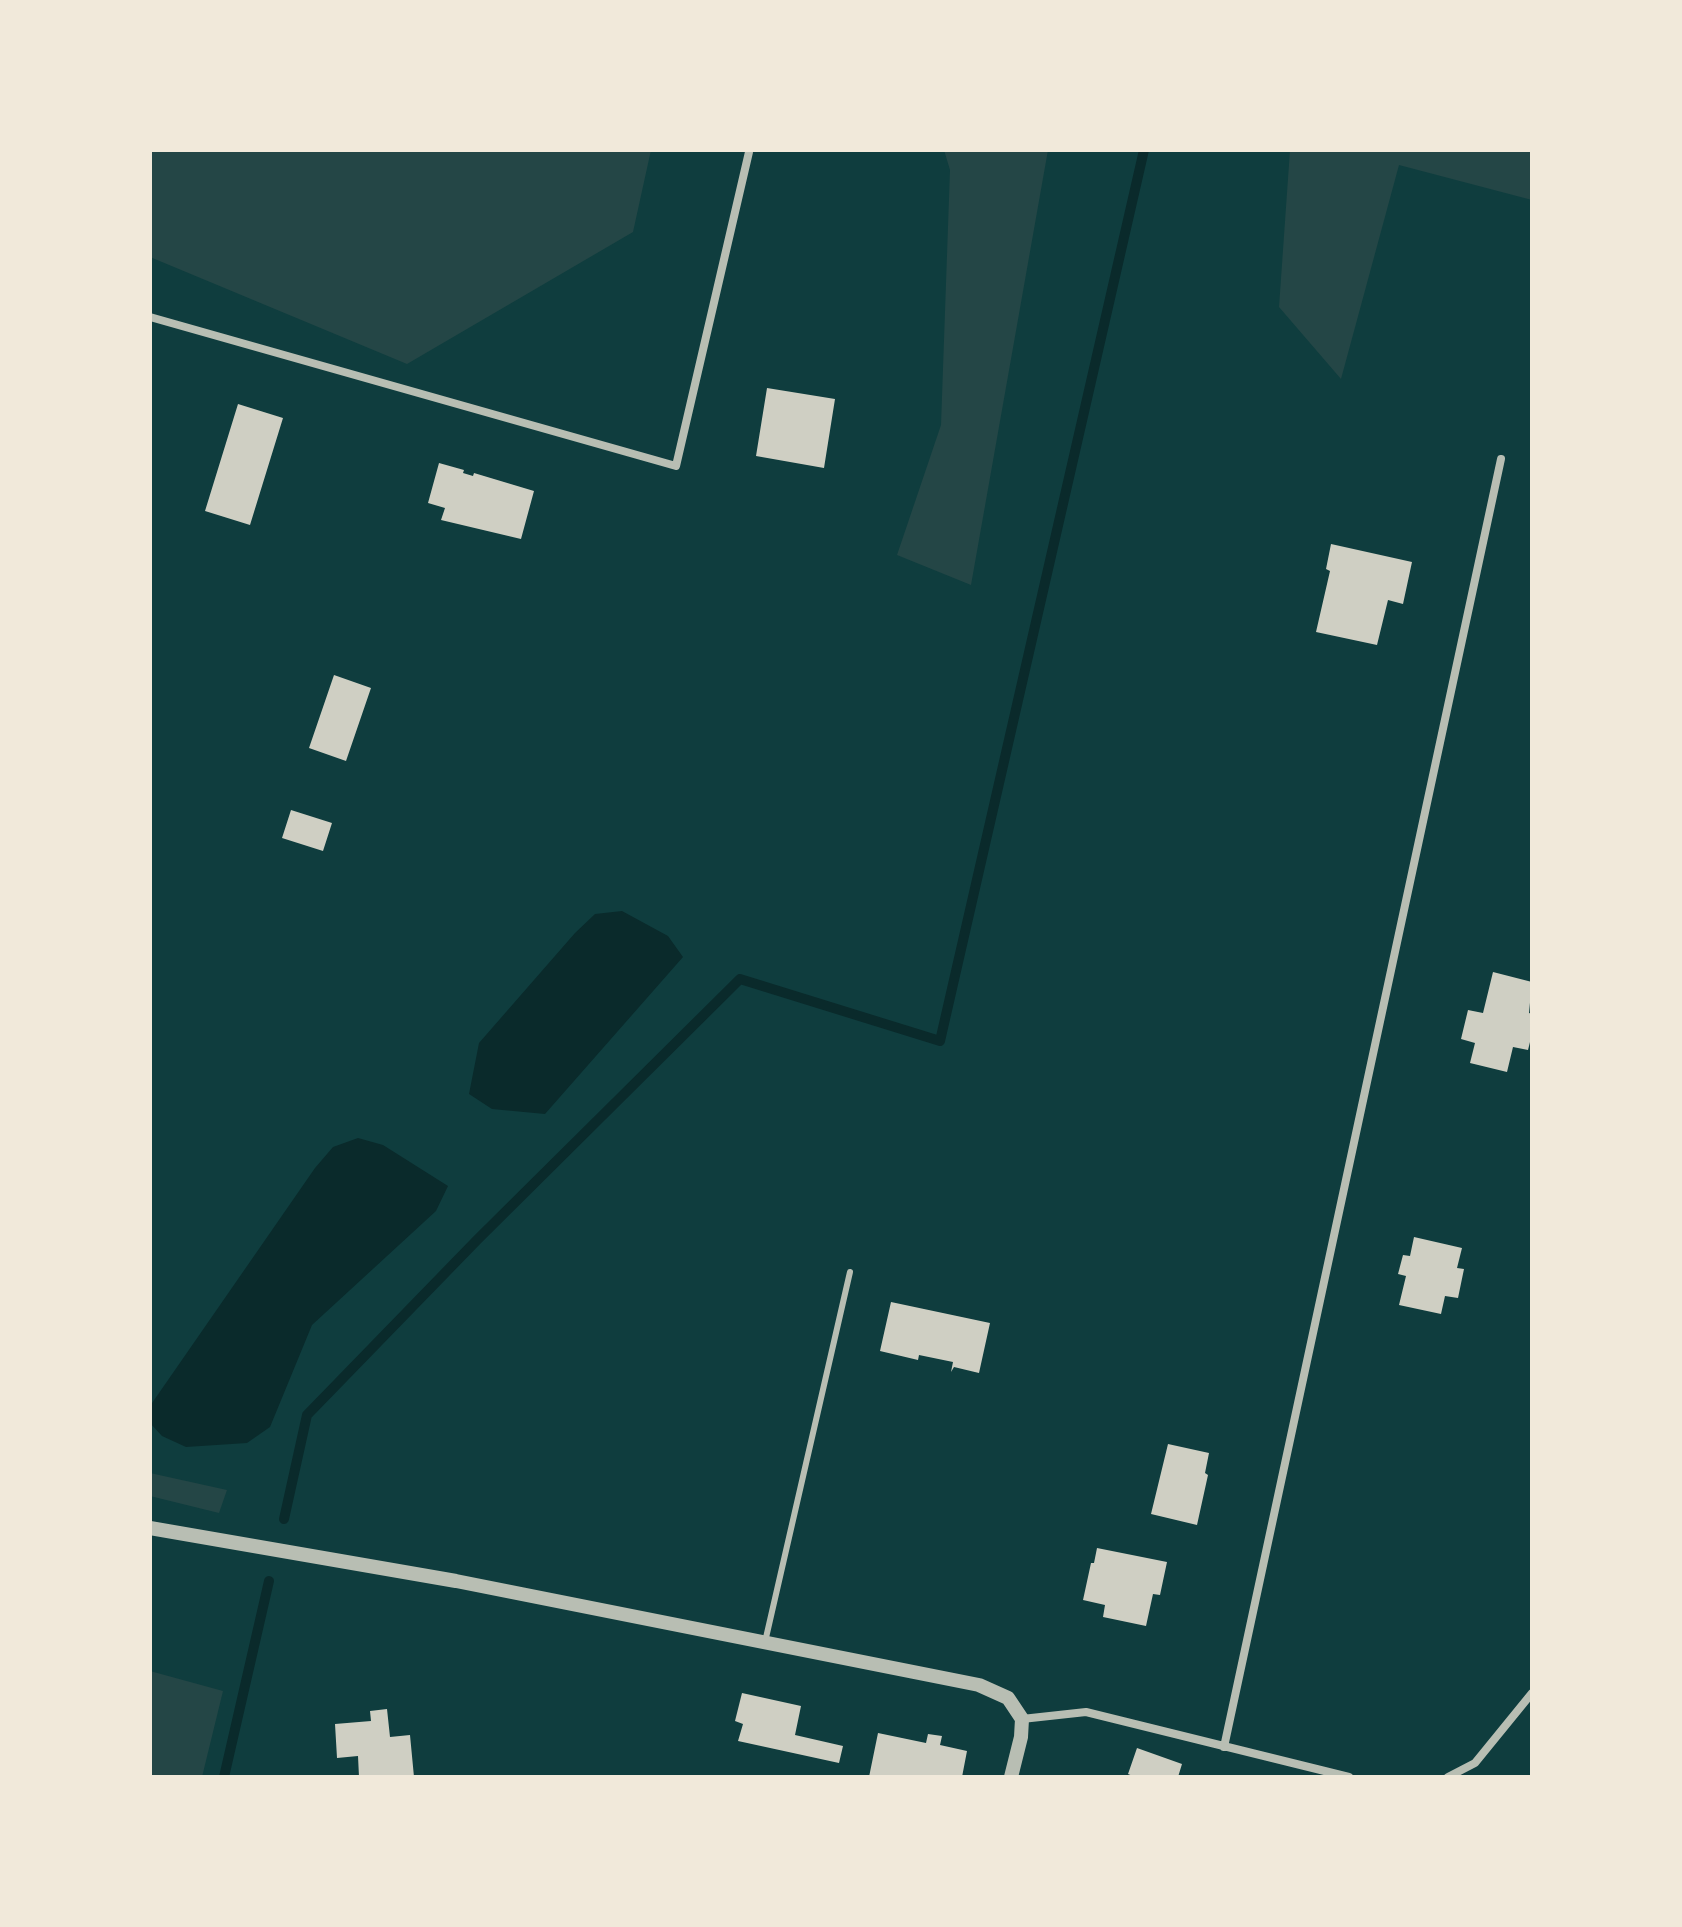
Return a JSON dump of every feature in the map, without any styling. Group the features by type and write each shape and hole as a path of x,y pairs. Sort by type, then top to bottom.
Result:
{"street":[{"path":"150,317 676,466 749,152"},
{"path":"1224,1747 1501,459"},
{"path":"150,1528 456,1581 979,1685 1008,1698 1022,1719 1011,1777"},
{"path":"1448,1777 1475,1763 1532,1693"},
{"path":"1022,1719 1086,1712 1349,1777"}],"lane":[{"path":"765,1642 850,1272"}],"shaded area":[{"path":"150,150 651,150 633,232 407,364 150,257"},
{"path":"944,150 1048,150 971,585 897,555 941,425 950,170"},
{"path":"1290,150 1532,150 1532,200 1399,165 1341,379 1279,307"},
{"path":"622,911 668,936 683,957 545,1114 492,1109 469,1094 479,1043 595,914"},
{"path":"358,1138 383,1145 448,1186 436,1211 312,1325 270,1427 247,1443 186,1447 162,1436 150,1423 150,1406 315,1168 333,1147"},
{"path":"150,1473 227,1490 219,1513 150,1496"},
{"path":"150,1671 223,1691 202,1777 150,1777"}],"building":[{"path":"767,388 835,399 824,468 756,456"},
{"path":"238,404 283,418 250,525 205,511"},
{"path":"439,463 473,476 474,473 534,491 521,539 441,520 445,508 428,503"},
{"path":"1331,544 1412,562 1403,604 1388,600 1377,645 1316,632 1330,571 1326,569"},
{"path":"334,675 371,688 346,761 309,748"},
{"path":"291,810 332,823 323,851 282,838"},
{"path":"1493,972 1532,982 1529,1013 1532,1014 1532,1034 1528,1050 1513,1047 1507,1072 1470,1063 1475,1043 1461,1039 1468,1010 1483,1013"},
{"path":"1414,1237 1462,1248 1457,1268 1464,1269 1458,1298 1445,1296 1441,1314 1399,1305 1406,1276 1398,1274 1403,1255 1410,1256"},
{"path":"891,1302 990,1323 979,1373 954,1367 951,1372 953,1362 919,1355 918,1360 880,1351"},
{"path":"1168,1444 1209,1453 1205,1473 1208,1475 1197,1525 1151,1514"},
{"path":"1097,1548 1167,1562 1160,1595 1153,1594 1146,1626 1103,1617 1105,1605 1083,1600"},
{"path":"742,1693 801,1706 795,1735 843,1746 839,1763 738,1741 743,1724 735,1721"},
{"path":"387,1709 390,1737 410,1735 414,1777 359,1777 358,1756 337,1758 335,1724 371,1721 370,1711"},
{"path":"878,1733 926,1743 928,1734 942,1736 940,1745 967,1751 962,1777 869,1777"},
{"path":"1137,1748 1182,1764 1178,1777 1135,1777 1128,1774"}],"waterway":[{"path":"284,1519 307,1415 477,1240 740,979 940,1041 1144,150"},
{"path":"224,1777 269,1581"}]}
